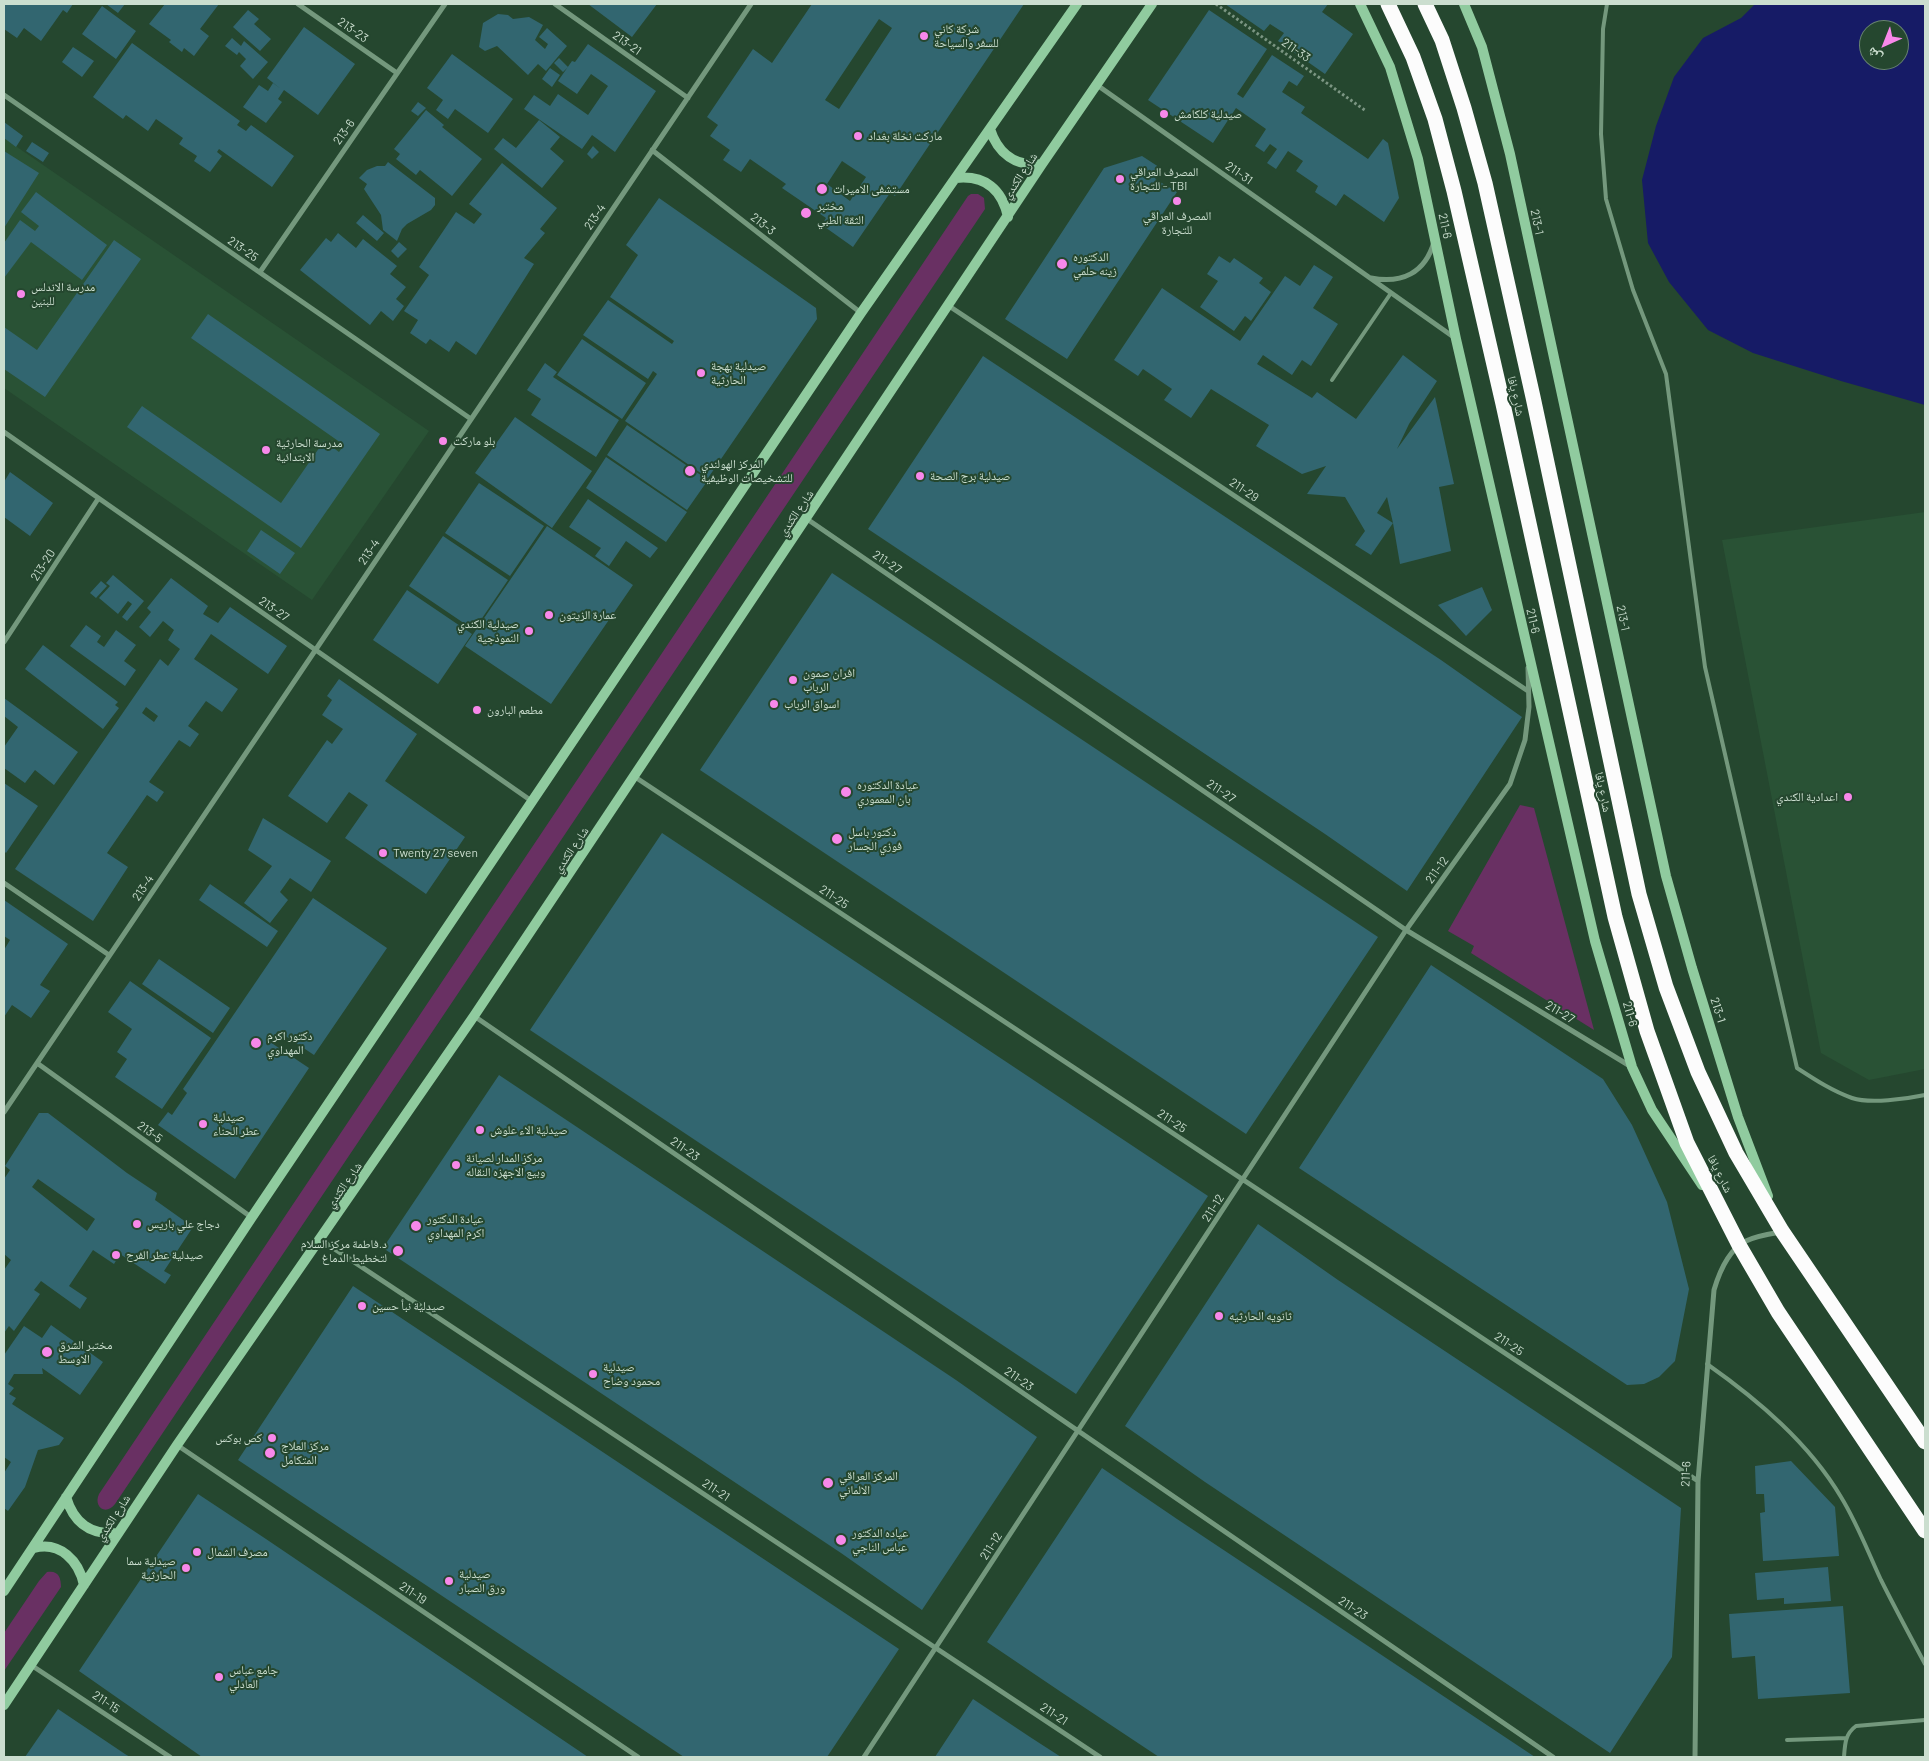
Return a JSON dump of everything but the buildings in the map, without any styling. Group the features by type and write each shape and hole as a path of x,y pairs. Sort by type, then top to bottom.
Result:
{"highway":[{"name":"شارع يافا","path":"1388,4 1413,57 1435,119 1454,191 1503,404 1615,918 1647,1031 1687,1143 1739,1245 1784,1320 1925,1531"},
{"name":"شارع يافا","path":"1425,4 1442,40 1485,183 1533,397 1639,894 1666,987 1698,1072 1736,1153 1782,1232 1925,1442"}],"street":[{"name":"213-23","path":"298,4 397,74"},
{"name":"213-6","path":"260,272 445,4"},
{"name":"213-21","path":"555,4 688,98"},
{"name":"213-4","path":"4,1112 751,4"},
{"path":"4,1592 252,1217 861,314 1077,4"},
{"name":"شارع الكندي","path":"4,1705 177,1445 321,1240 474,1016 1042,164 1152,4"},
{"name":"211-6","path":"1360,4 1390,67 1418,160 1527,653 1595,941 1632,1067 1652,1110 1728,1225"},
{"name":"213-1","path":"1464,4 1482,47 1510,154 1666,876 1738,1117 1782,1232"},
{"name":"211-31","path":"1097,84 1456,338"},
{"name":"213-25","path":"4,95 471,419"},
{"path":"990,129 993,140 1008,158 1031,165 1042,164"},
{"name":"213-3","path":"652,150 861,314"},
{"path":"956,178 977,178 986,183 1002,197 1008,217"},
{"path":"1370,278 1398,279 1412,274 1422,265 1430,253 1434,239"},
{"name":"211-29","path":"949,306 1528,691"},
{"name":"213-27","path":"4,432 533,802"},
{"name":"213-20","path":"4,642 98,498"},
{"name":"211-27","path":"807,518 1406,930 1632,1067"},
{"name":"211-12","path":"864,1757 1406,930 1510,784 1525,740 1529,707 1527,653"},
{"name":"211-25","path":"635,776 1698,1482"},
{"path":"4,883 109,955"},
{"name":"211-23","path":"474,1016 1553,1757"},
{"name":"213-5","path":"37,1063 252,1217"},
{"path":"1739,1245 1747,1240 1782,1232"},
{"name":"211-21","path":"321,1240 1100,1757"},
{"name":"211-6","path":"1695,1757 1698,1482 1707,1364 1714,1290 1720,1269 1739,1245"},
{"name":"211-19","path":"177,1445 638,1757"},
{"path":"66,1497 69,1509 85,1526 107,1534 118,1533"},
{"path":"34,1548 43,1545 53,1547 71,1558 82,1575 84,1585"},
{"name":"211-15","path":"30,1664 170,1757"}],"lane":[{"path":"1607,4 1603,28 1601,134 1606,199 1633,290 1666,374 1705,667 1797,1068 1826,1087 1854,1098 1897,1100 1925,1095"},
{"path":"1332,380 1391,293"},
{"path":"1707,1364 1733,1382 1776,1418 1825,1472 1855,1522 1881,1580 1925,1664"},
{"path":"1844,1757 1846,1738 1852,1729 1861,1724 1925,1720"},
{"path":"1787,1740 1846,1738"}],"path":[{"name":"211-33","path":"1216,4 1366,111"}],"shaded area":[{"path":"1755,4 1925,4 1925,405 1753,353 1708,330 1669,282 1648,243 1642,180 1656,126 1674,77 1703,38 1741,18"},
{"path":"4,138 429,431 312,600 4,388"},
{"path":"971,194 978,194 984,198 985,209 115,1504 111,1508 104,1510 98,1503 99,1494"},
{"name":"اعدادية الكندي","path":"1925,512 1925,1069 1869,1080 1821,1053 1722,540"},
{"path":"1520,805 1534,808 1594,1030 1471,953 1474,946 1448,931"},
{"path":"47,1572 54,1572 58,1575 61,1587 4,1671 4,1633"}],"place":[{"name":"شركة كاني للسفر والسياحة","path":"924,36"},
{"name":"صيدلية كلكامش","path":"1164,114"},
{"name":"ماركت نخلة بغداد","path":"858,136"},
{"name":"المصرف العراقي للتجارة - TBI","path":"1120,179"},
{"name":"مستشفى الاميرات","path":"822,189"},
{"name":"المصرف العراقي للتجارة","path":"1177,201"},
{"name":"مختبر الثقة الطبي","path":"806,213"},
{"name":"الدكتوره زينه حلمي","path":"1062,264"},
{"name":"مدرسة الاندلس للبنين","path":"21,294"},
{"name":"صيدلية بهجة الحارثية","path":"701,373"},
{"name":"بلو ماركت","path":"443,441"},
{"name":"مدرسة الحارثية الابتدائية","path":"266,450"},
{"name":"المركز الهولندي للتشخيصات الوظيفية","path":"690,471"},
{"name":"صيدلية برج الصحة","path":"920,476"},
{"name":"عمارة الزيتون","path":"549,615"},
{"name":"صيدلية الكندي النموذجية","path":"529,631"},
{"name":"افران صمون الرباب","path":"793,680"},
{"name":"اسواق الرباب","path":"774,704"},
{"name":"مطعم البارون","path":"477,710"},
{"name":"عيادة الدكتوره بان المعموري","path":"846,792"},
{"name":"اعدادية الكندي","path":"1848,797"},
{"name":"دكتور باسل فوزي الجسار","path":"837,839"},
{"name":"Twenty 27 seven","path":"383,853"},
{"name":"دكتور اكرم المهداوي","path":"256,1043"},
{"name":"صيدلية عطر الحناء","path":"203,1124"},
{"name":"صيدلية الاء علوش","path":"480,1130"},
{"name":"مركز المدار لصيانة وبيع الاجهزه النقاله","path":"456,1165"},
{"name":"دجاج علي باريس","path":"137,1224"},
{"name":"عيادة الدكتور اكرم المهداوي","path":"416,1226"},
{"name":"د.فاطمة مركز السلام لتخطيط الدماغ","path":"398,1251"},
{"name":"صيدلية عطر الفرح","path":"116,1255"},
{"name":"صيدلية نبأ حسين","path":"362,1306"},
{"name":"ثانويه الحارثيه","path":"1219,1316"},
{"name":"مختبر الشرق الاوسط","path":"47,1352"},
{"name":"صيدلية محمود وضاح","path":"593,1374"},
{"name":"كص بوكس","path":"272,1438"},
{"name":"مركز العلاج المتكامل","path":"270,1453"},
{"name":"المركز العراقي الالماني","path":"828,1483"},
{"name":"عياده الدكتور عباس الناجي","path":"841,1540"},
{"name":"مصرف الشمال","path":"197,1552"},
{"name":"صيدلية سما الحارثية","path":"186,1568"},
{"name":"صيدلية ورق الصبار","path":"449,1581"},
{"name":"جامع عباس العادلي","path":"219,1677"}]}
